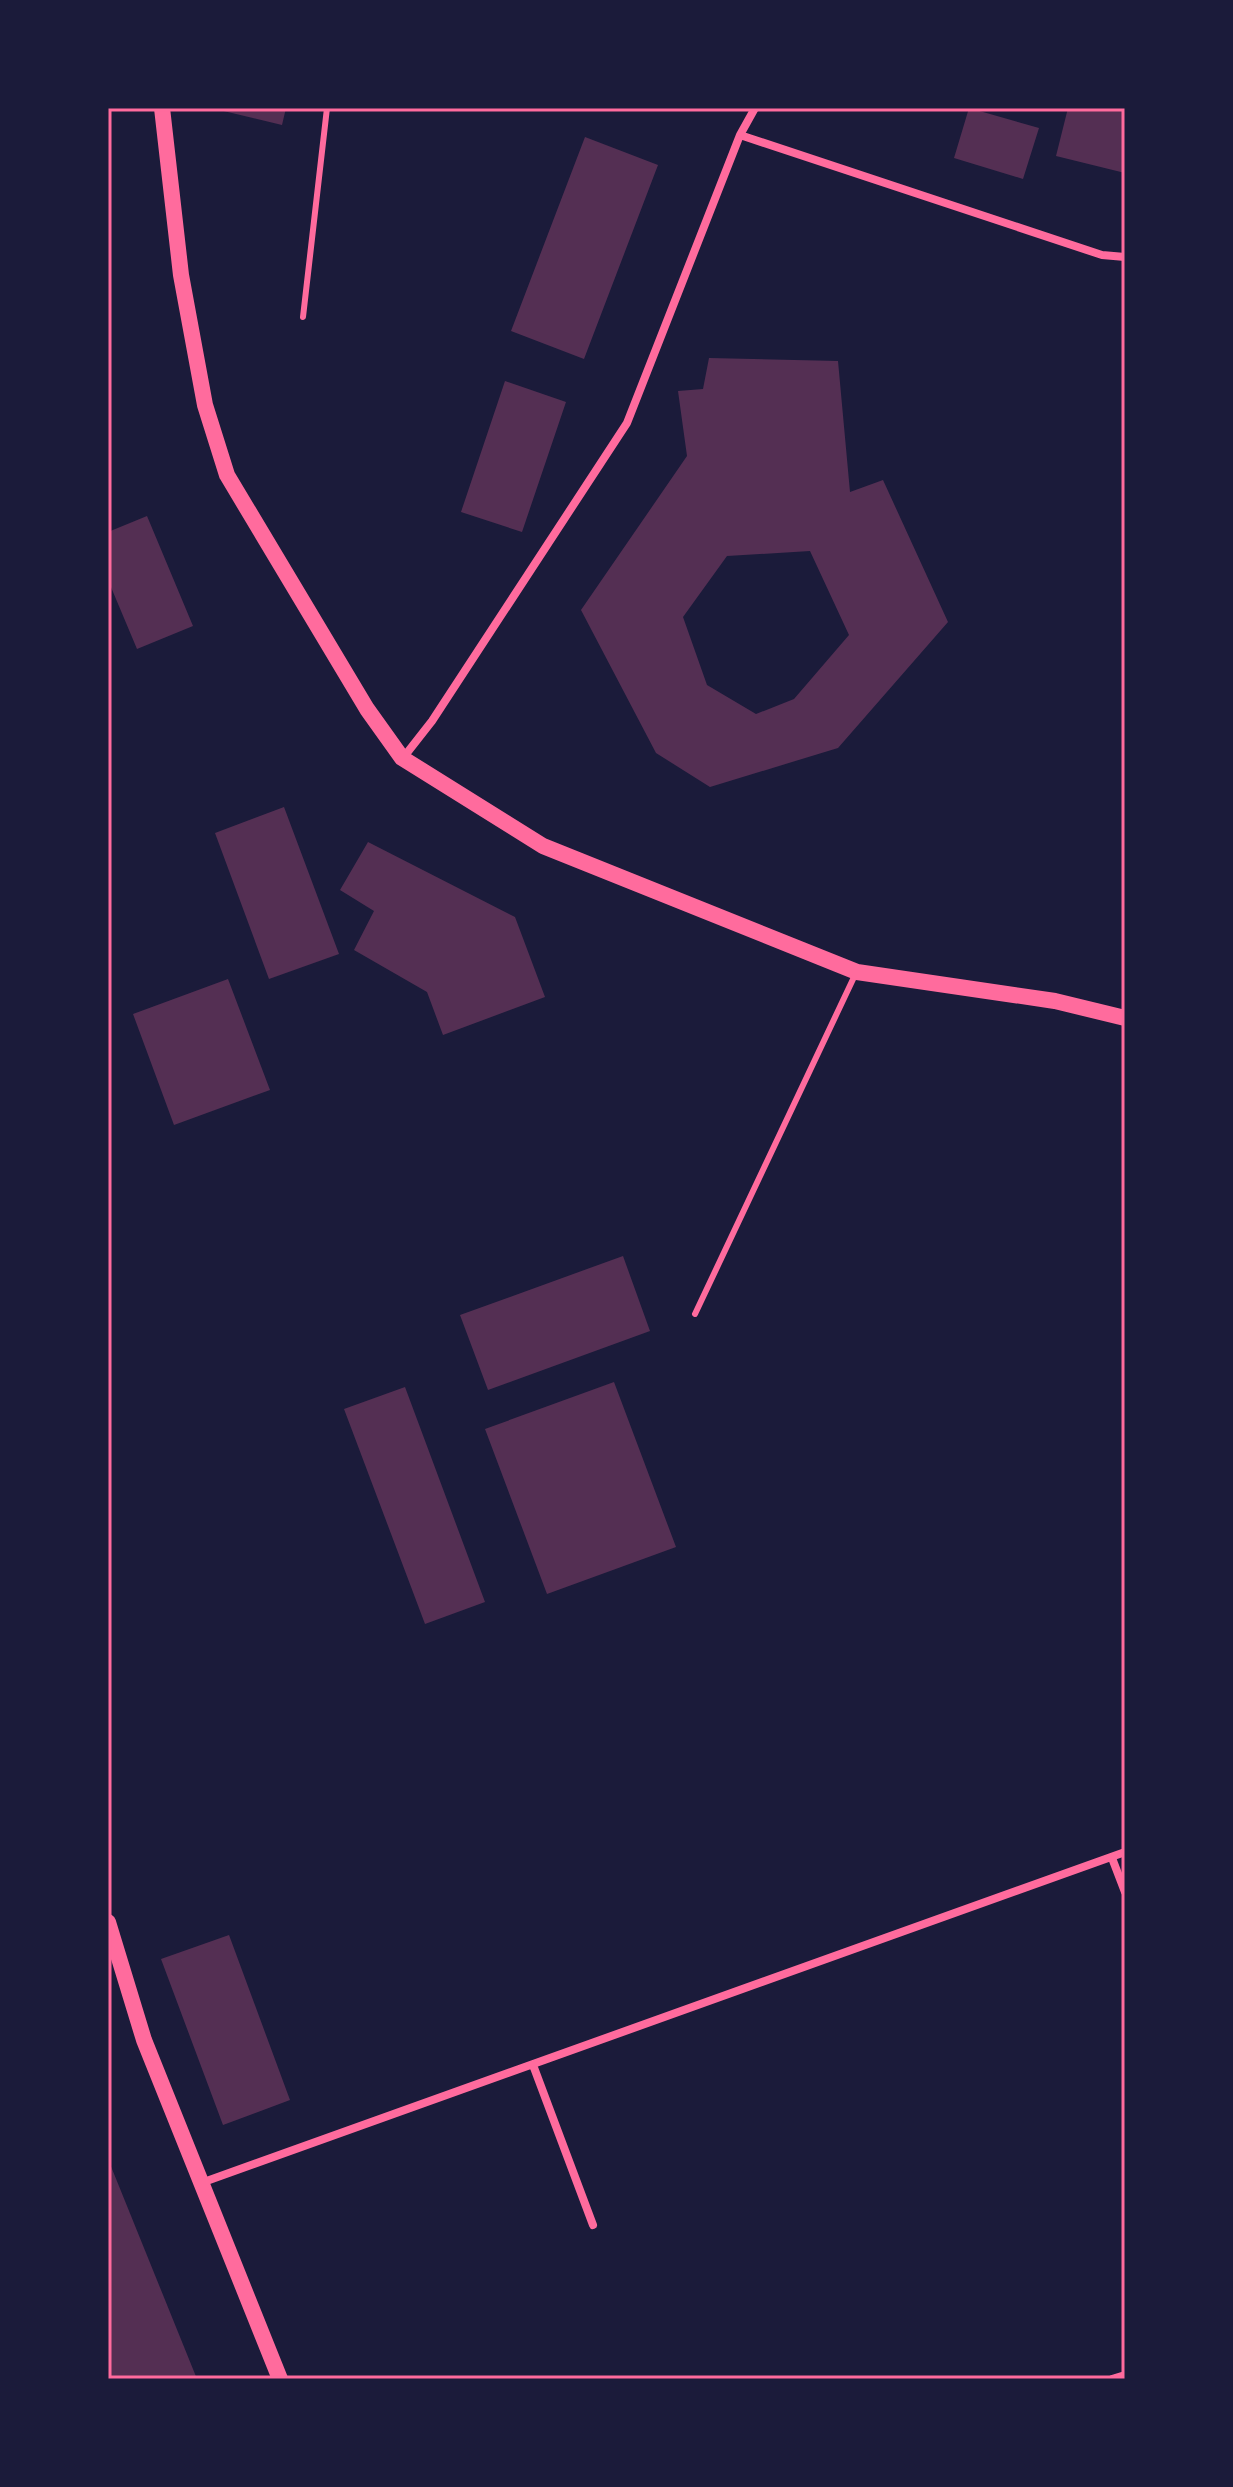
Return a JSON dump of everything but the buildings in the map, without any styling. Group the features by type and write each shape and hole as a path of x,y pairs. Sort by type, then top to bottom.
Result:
{"main road":[{"path":"162,108 181,275 205,405 227,475 367,709 402,758 543,846 857,972 1055,1001 1125,1018"},
{"path":"108,1922 144,2040 280,2379"}],"street":[{"path":"402,758 432,721 627,423 740,135 755,108"},
{"path":"740,135 1102,255 1125,257"},
{"path":"200,2183 1125,1852"},
{"path":"1112,1858 1125,1892"},
{"path":"533,2065 593,2225"},
{"path":"1112,2379 1125,2375"}],"lane":[{"path":"303,317 327,108"},
{"path":"695,1314 857,972"}]}
